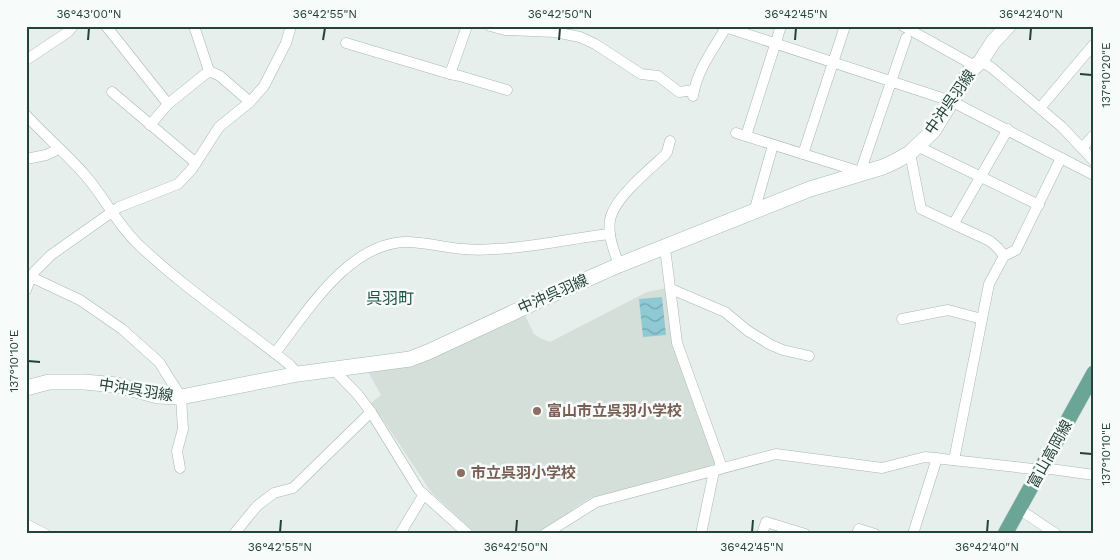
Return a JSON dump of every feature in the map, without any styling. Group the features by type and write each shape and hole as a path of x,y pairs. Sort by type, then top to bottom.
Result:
{"main road":[{"name":"中沖呉羽線","path":"26,388 49,382 75,382 117,385 158,396 181,397 298,374 410,359 619,265 810,189 882,167 914,149 933,131 970,71 978,64 993,42 1008,26"},
{"name":"富山高岡線","path":"1005,534 1094,373"}],"street":[{"path":"26,60 70,29 81,26"},
{"path":"106,26 168,104"},
{"path":"194,26 209,71 220,76 250,102"},
{"path":"26,290 29,278 51,255 119,207 178,184 196,163 219,127 250,102 264,86 286,43 291,26"},
{"path":"450,74 467,26"},
{"path":"490,26 505,30 555,32 580,37 595,44 641,74 658,76 679,92 693,93 698,75 725,27 951,101 1094,175"},
{"path":"781,26 741,135 864,174"},
{"path":"804,154 846,26"},
{"path":"903,26 978,64 992,68 1062,126 1094,161"},
{"path":"864,174 862,168 906,38"},
{"path":"346,44 508,90"},
{"path":"1040,108 1094,44"},
{"path":"150,125 168,104 209,71"},
{"path":"112,92 196,163"},
{"path":"26,116 84,174 121,226 140,247 215,308 290,365 298,374"},
{"path":"954,223 1008,129"},
{"path":"1082,148 1094,135"},
{"path":"619,265 610,234 611,217 614,208 631,188 665,155 670,141"},
{"path":"754,212 773,145"},
{"path":"26,158 46,155 59,149"},
{"path":"1004,256 990,241 921,209 914,149 981,176 1039,205"},
{"path":"954,460 989,284 1004,256 1016,250 1061,158"},
{"path":"275,353 322,292 346,268 365,254 385,244 407,242 465,250 495,249 533,246 586,236 610,234"},
{"path":"664,248 677,343 720,462 701,534"},
{"path":"29,278 80,300 122,329 159,362 181,397 183,429 177,450 180,468"},
{"path":"671,290 725,312 748,331 771,345 809,356"},
{"path":"902,319 948,310 982,319"},
{"path":"334,370 371,412 420,490 468,534"},
{"path":"234,534 257,506 274,493 293,488 371,412"},
{"path":"545,534 596,502 776,454 882,468 920,458 937,458 1033,470 1041,469 1094,475"},
{"path":"913,534 937,458"},
{"path":"400,534 424,494"},
{"path":"1019,510 1056,534"},
{"path":"762,534 766,522 804,534"},
{"path":"26,524 45,534"},
{"path":"857,534 859,528 875,534"}],"shaded area":[{"name":"富山市立呉羽小学校","path":"667,288 671,318 716,461 715,464 695,472 590,498 573,509 572,513 569,513 536,534 476,534 431,492 382,418 370,404 381,395 367,370 524,313 534,334 550,342 647,292"}],"water":[{"path":"662,297 666,335 643,337 639,299"}],"place":[{"name":"富山市立呉羽小学校","path":"537,411"},
{"name":"市立呉羽小学校","path":"461,473"}],"district":[{"name":"呉羽町","path":"390,298"}]}
